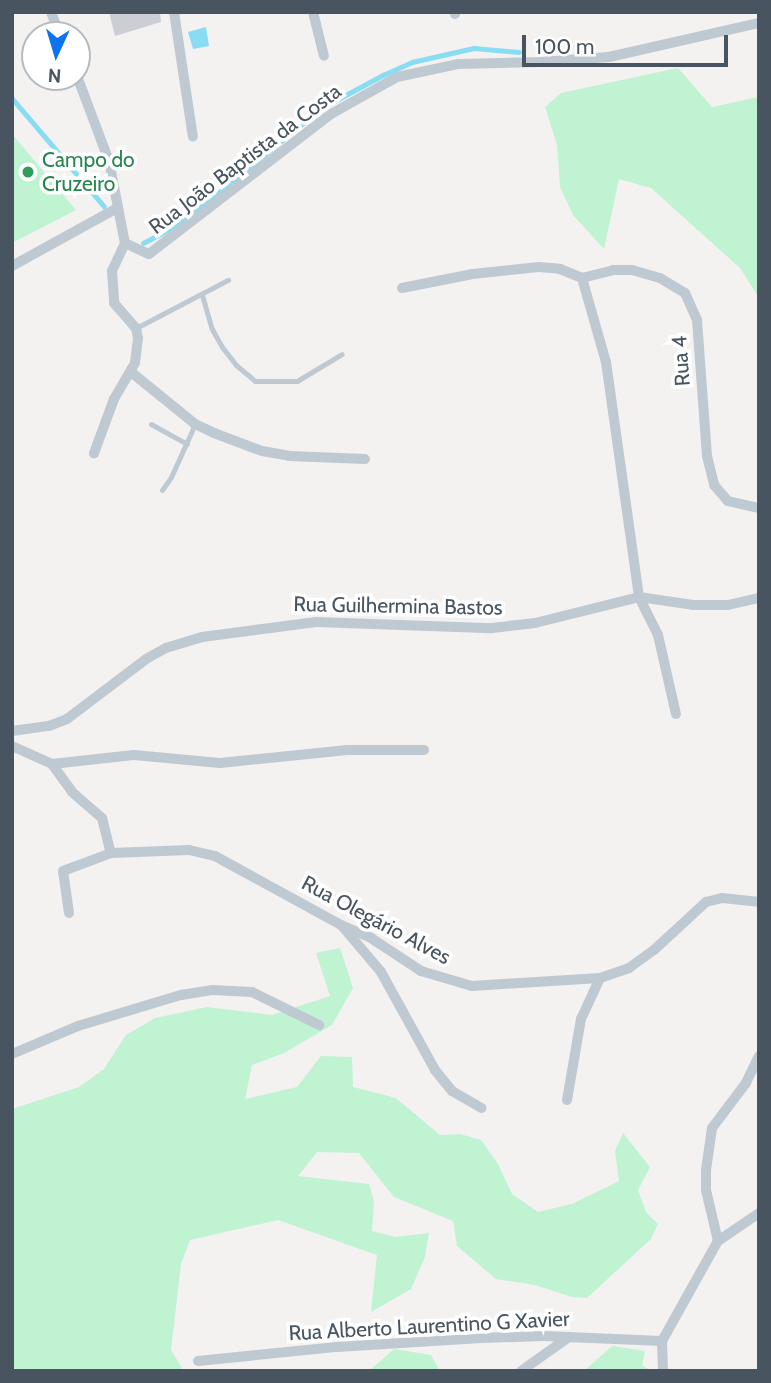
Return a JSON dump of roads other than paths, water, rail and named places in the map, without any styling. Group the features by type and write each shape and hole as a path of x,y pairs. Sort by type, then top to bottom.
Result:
{"street":[{"path":"174,12 192,137"},
{"path":"313,12 324,56"},
{"name":"Rua João Baptista da Costa","path":"125,243 149,254 331,114 397,78 458,64 609,57 759,23"},
{"path":"82,91 108,161 125,243 112,271 114,303 136,328 138,350 131,372 114,399 94,453"},
{"path":"12,266 117,208"},
{"path":"402,288 473,274 539,267 560,269 582,278 607,362 639,597 659,635 677,714"},
{"name":"Rua 4","path":"582,278 613,270 632,270 660,278 685,293 697,320 707,456 714,485 728,500 759,508"},
{"path":"131,372 195,424 262,451 319,459 365,459"},
{"path":"639,597 694,605 728,605 759,597"},
{"name":"Rua Guilhermina Bastos","path":"12,731 49,726 67,719 146,659 166,648 202,637 269,625 316,622 516,626 639,597"},
{"path":"12,747 52,764 134,755 220,763 347,750 424,750"},
{"path":"52,764 72,792 102,818 111,853"},
{"name":"Rua Olegário Alves","path":"69,913 63,871 111,853 189,850 215,856 341,925 371,937 421,971 472,986 600,978 629,968 706,902 722,898 759,902"},
{"path":"341,925 381,972 435,1070 452,1091 482,1108"},
{"path":"566,1100 581,1019 600,978"},
{"path":"12,1054 78,1026 181,995 232,989 273,1000 319,1025"},
{"path":"718,1241 706,1190 712,1128 746,1083 759,1056"},
{"path":"663,1371 662,1341 718,1241 759,1213"},
{"path":"521,1371 569,1337"},
{"name":"Rua Alberto Laurentino G Xavier","path":"198,1361 350,1346 569,1337 662,1341"}],"lane":[{"path":"136,328 228,280"},
{"path":"202,295 212,329 222,346 236,365 256,380 297,381 342,354"},
{"path":"151,424 187,444"},
{"path":"162,490 195,424"}],"water":[{"path":"206,27 209,46 193,49 188,32"}],"waterway":[{"path":"143,243 168,230 211,199 320,109 383,75 412,62 474,48 519,52"},
{"path":"12,98 104,206"}],"place":[{"name":"Campo do Cruzeiro","path":"28,172"}]}
